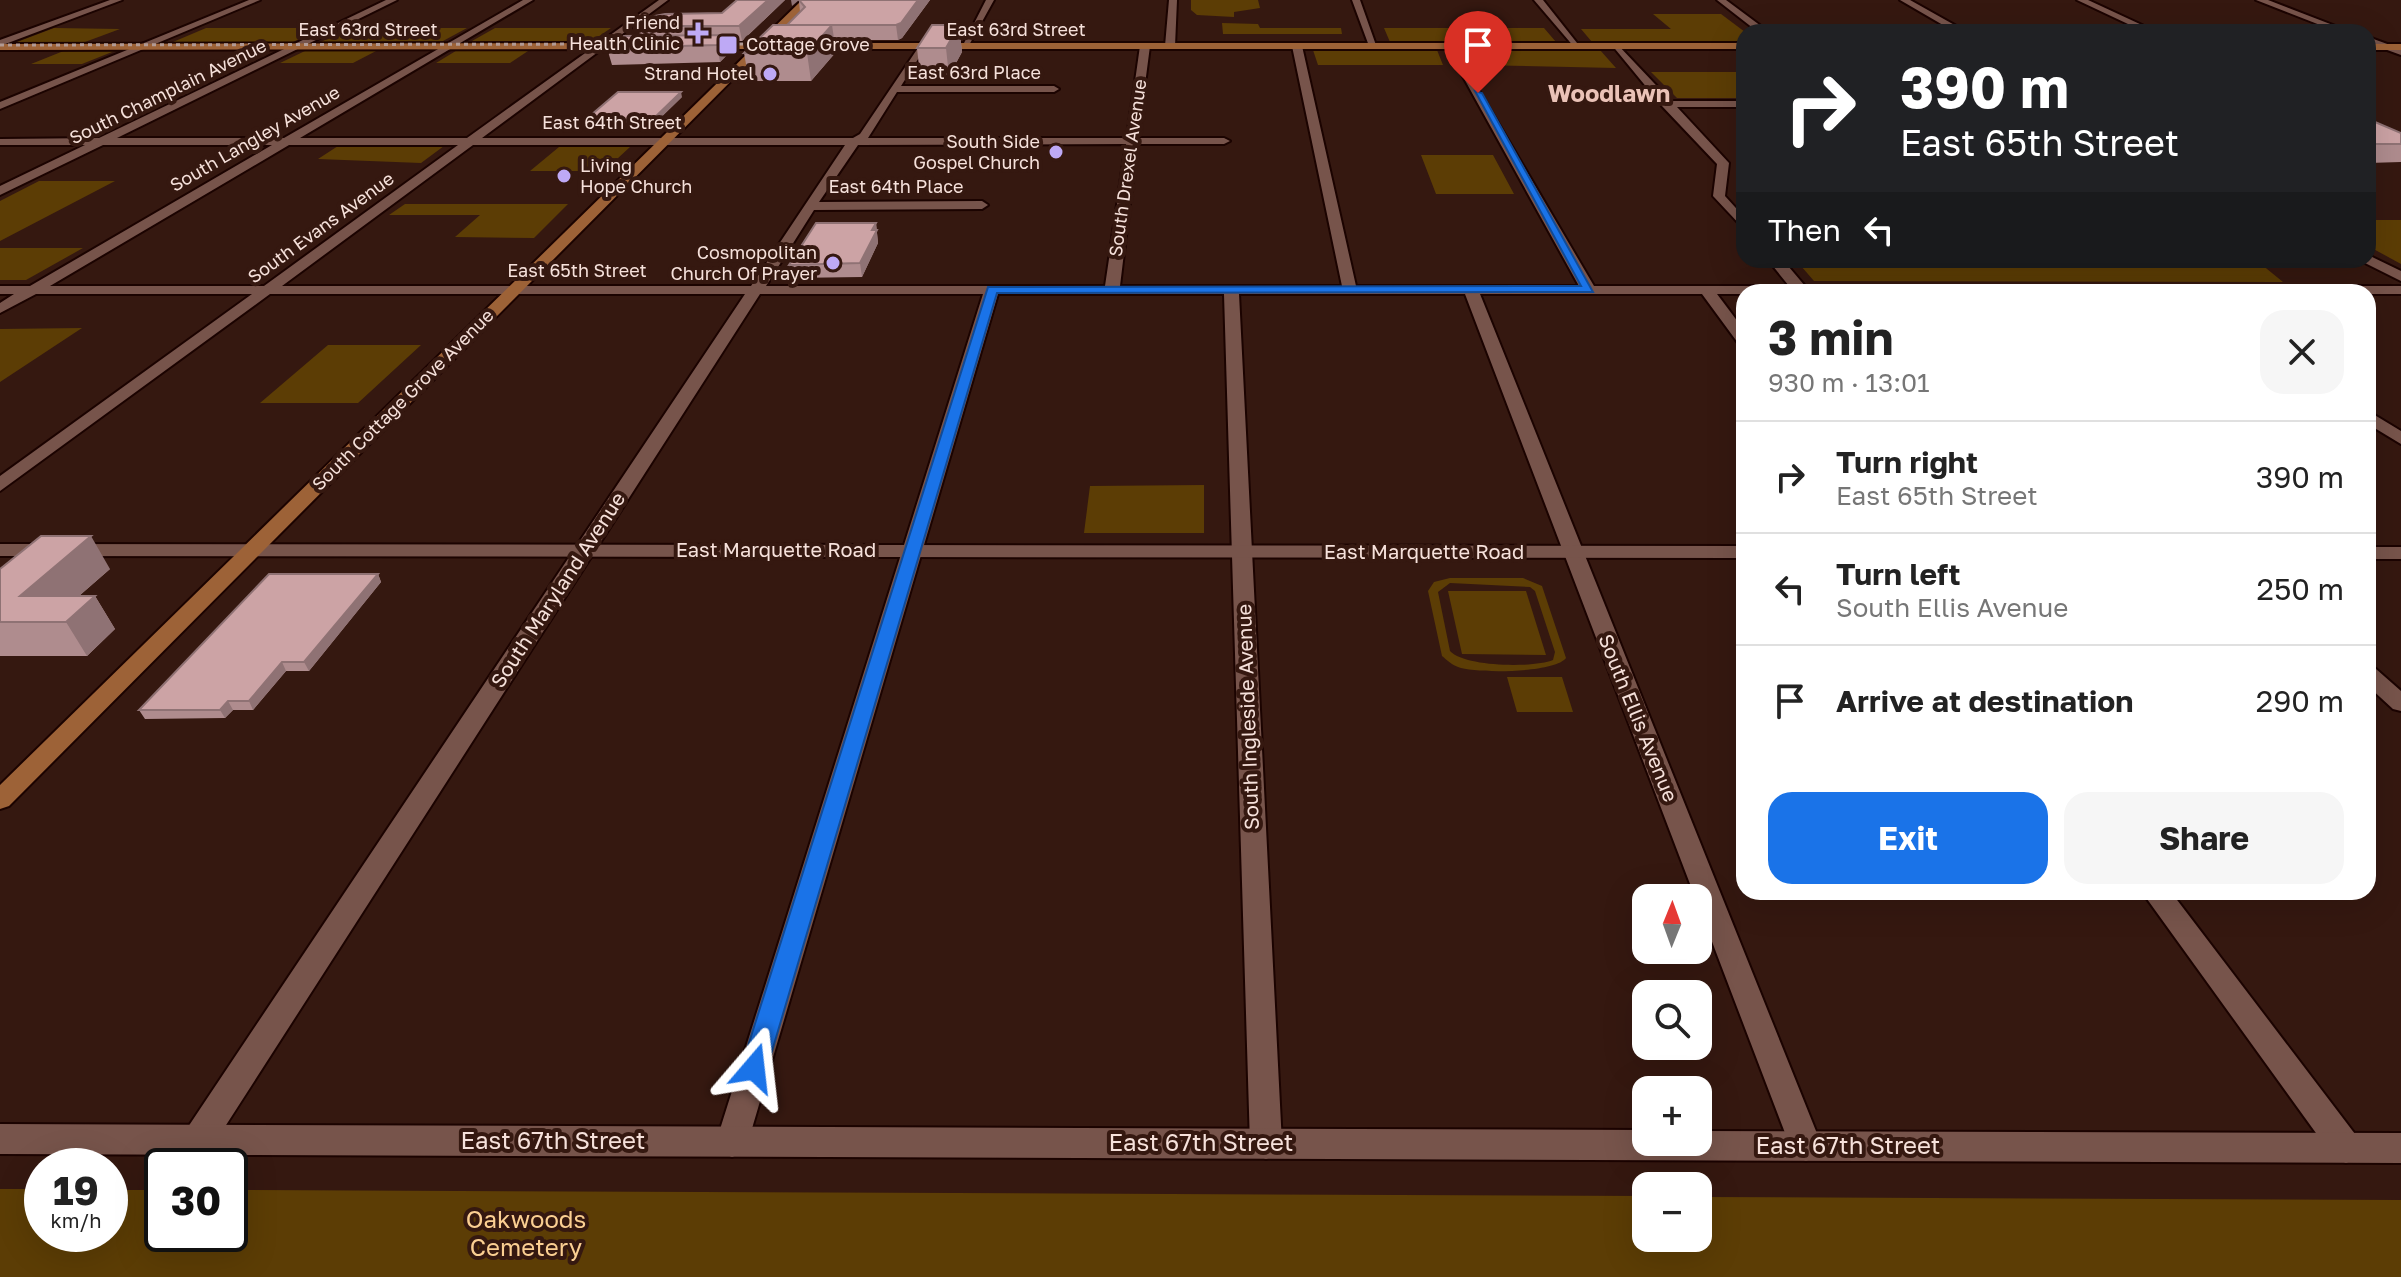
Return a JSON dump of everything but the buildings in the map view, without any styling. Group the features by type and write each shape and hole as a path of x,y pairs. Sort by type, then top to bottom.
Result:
{"main road":[{"name":"South Cottage Grove Avenue","path":"0,800 807,0"},
{"name":"East 63rd Street","path":"0,45 644,46"},
{"name":"East 63rd Street","path":"691,46 1736,46"},
{"path":"2376,47 2386,47"}],"street":[{"path":"0,45 118,0"},
{"path":"0,106 256,0"},
{"name":"South Champlain Avenue","path":"0,191 393,0"},
{"name":"South Langley Avenue","path":"0,309 529,0"},
{"name":"South Evans Avenue","path":"0,485 664,0"},
{"path":"965,45 990,0"},
{"path":"1170,46 1173,0"},
{"path":"1356,0 1374,46"},
{"path":"1538,0 1578,46"},
{"path":"1721,0 1753,24"},
{"path":"1904,0 1948,24"},
{"path":"2081,0 2134,24"},
{"path":"2260,0 2324,24"},
{"path":"2376,43 2401,49"},
{"name":"South Maryland Avenue","path":"198,1140 851,144 857,141 895,89 922,45"},
{"name":"South Drexel Avenue","path":"1112,290 1145,46"},
{"path":"1297,46 1350,290"},
{"path":"1451,46 1589,290"},
{"path":"1614,46 1723,163 1719,196 1736,216"},
{"name":"East 63rd Place","path":"895,89 1054,89"},
{"path":"1666,104 1736,104"},
{"name":"East 64th Street","path":"0,142 1224,141"},
{"name":"East 64th Place","path":"811,206 982,205"},
{"path":"2376,263 2401,277"},
{"path":"1782,268 1796,284"},
{"name":"East 65th Street","path":"0,290 1736,290"},
{"path":"732,1142 992,290"},
{"name":"South Ingleside Avenue","path":"1231,290 1266,1144"},
{"name":"South Ellis Avenue","path":"1471,290 1806,1146"},
{"path":"1706,290 1736,329"},
{"name":"East 65th Street","path":"2376,290 2401,290"},
{"path":"2376,422 2401,439"},
{"name":"East Marquette Road","path":"0,550 1736,552"},
{"path":"2376,553 2401,553"},
{"path":"2376,681 2401,704"},
{"path":"2162,900 2346,1148"},
{"name":"East 67th Street","path":"0,1139 2401,1148"}],"green space":[{"path":"1191,0 1258,0 1260,8 1234,12 1234,17 1197,15 1191,10"},
{"path":"1653,14 1721,14 1736,25 1736,42 1592,42 1581,29 1671,29"},
{"path":"1222,23 1258,24 1260,28 1341,28 1342,34 1223,34"},
{"path":"54,28 120,29 85,42 17,42"},
{"path":"206,28 322,28 293,42 173,42"},
{"path":"349,28 467,28 443,41 321,42"},
{"path":"495,28 611,28 592,41 472,41"},
{"path":"1384,28 1544,28 1556,42 1390,42"},
{"path":"459,49 531,49 510,63 436,63"},
{"path":"66,50 117,50 82,64 31,64"},
{"path":"307,50 378,50 353,63 280,63"},
{"path":"1313,50 1437,50 1443,65 1318,65"},
{"path":"1467,50 1600,50 1616,68 1476,65"},
{"path":"1651,72 1736,72 1736,98 1677,98"},
{"path":"338,146 444,146 421,163 318,159"},
{"path":"559,147 630,147 604,171 530,171"},
{"path":"1421,155 1493,155 1514,194 1436,194"},
{"path":"39,181 115,181 0,241 0,201"},
{"path":"405,204 568,204 534,238 455,237 480,215 389,215"},
{"path":"2376,220 2401,220 2401,264 2376,250"},
{"path":"0,248 83,248 26,280 0,280"},
{"path":"1803,268 2266,268 2283,282 1814,281"},
{"path":"82,328 0,382 0,329"},
{"path":"328,345 421,345 358,403 260,403"},
{"path":"1204,485 1204,533 1084,533 1090,486"},
{"path":"1450,578 1523,578 1542,586 1566,658 1547,667 1515,671 1481,671 1454,665 1442,656 1428,591 1434,582","holes":["1450,583 1530,587 1535,591 1555,652 1553,660 1531,664 1484,663 1450,651 1438,592"]},
{"path":"1448,591 1526,591 1546,655 1462,654"},
{"path":"1507,677 1562,677 1573,712 1517,712"},
{"name":"Oakwoods Cemetery","path":"0,1189 24,1189 24,1252 128,1252 128,1190 144,1190 144,1252 248,1252 248,1190 1632,1196 1632,1252 1712,1252 1712,1197 2401,1200 2401,1277 0,1277"}],"railway":[{"path":"0,45 635,44"},
{"path":"707,44 775,44"},
{"path":"811,44 851,44"}],"place":[{"name":"Friend Health Clinic","path":"698,33"},
{"name":"Cottage Grove","path":"728,45"},
{"name":"Strand Hotel","path":"770,74"},
{"name":"South Side Gospel Church","path":"1056,152"},
{"name":"Living Hope Church","path":"564,176"},
{"name":"Cosmopolitan Church Of Prayer","path":"833,263"}],"district":[{"name":"Woodlawn","path":"1609,94"}],"route":[{"path":"754,1068 992,290 1589,290 1478,93"}]}
